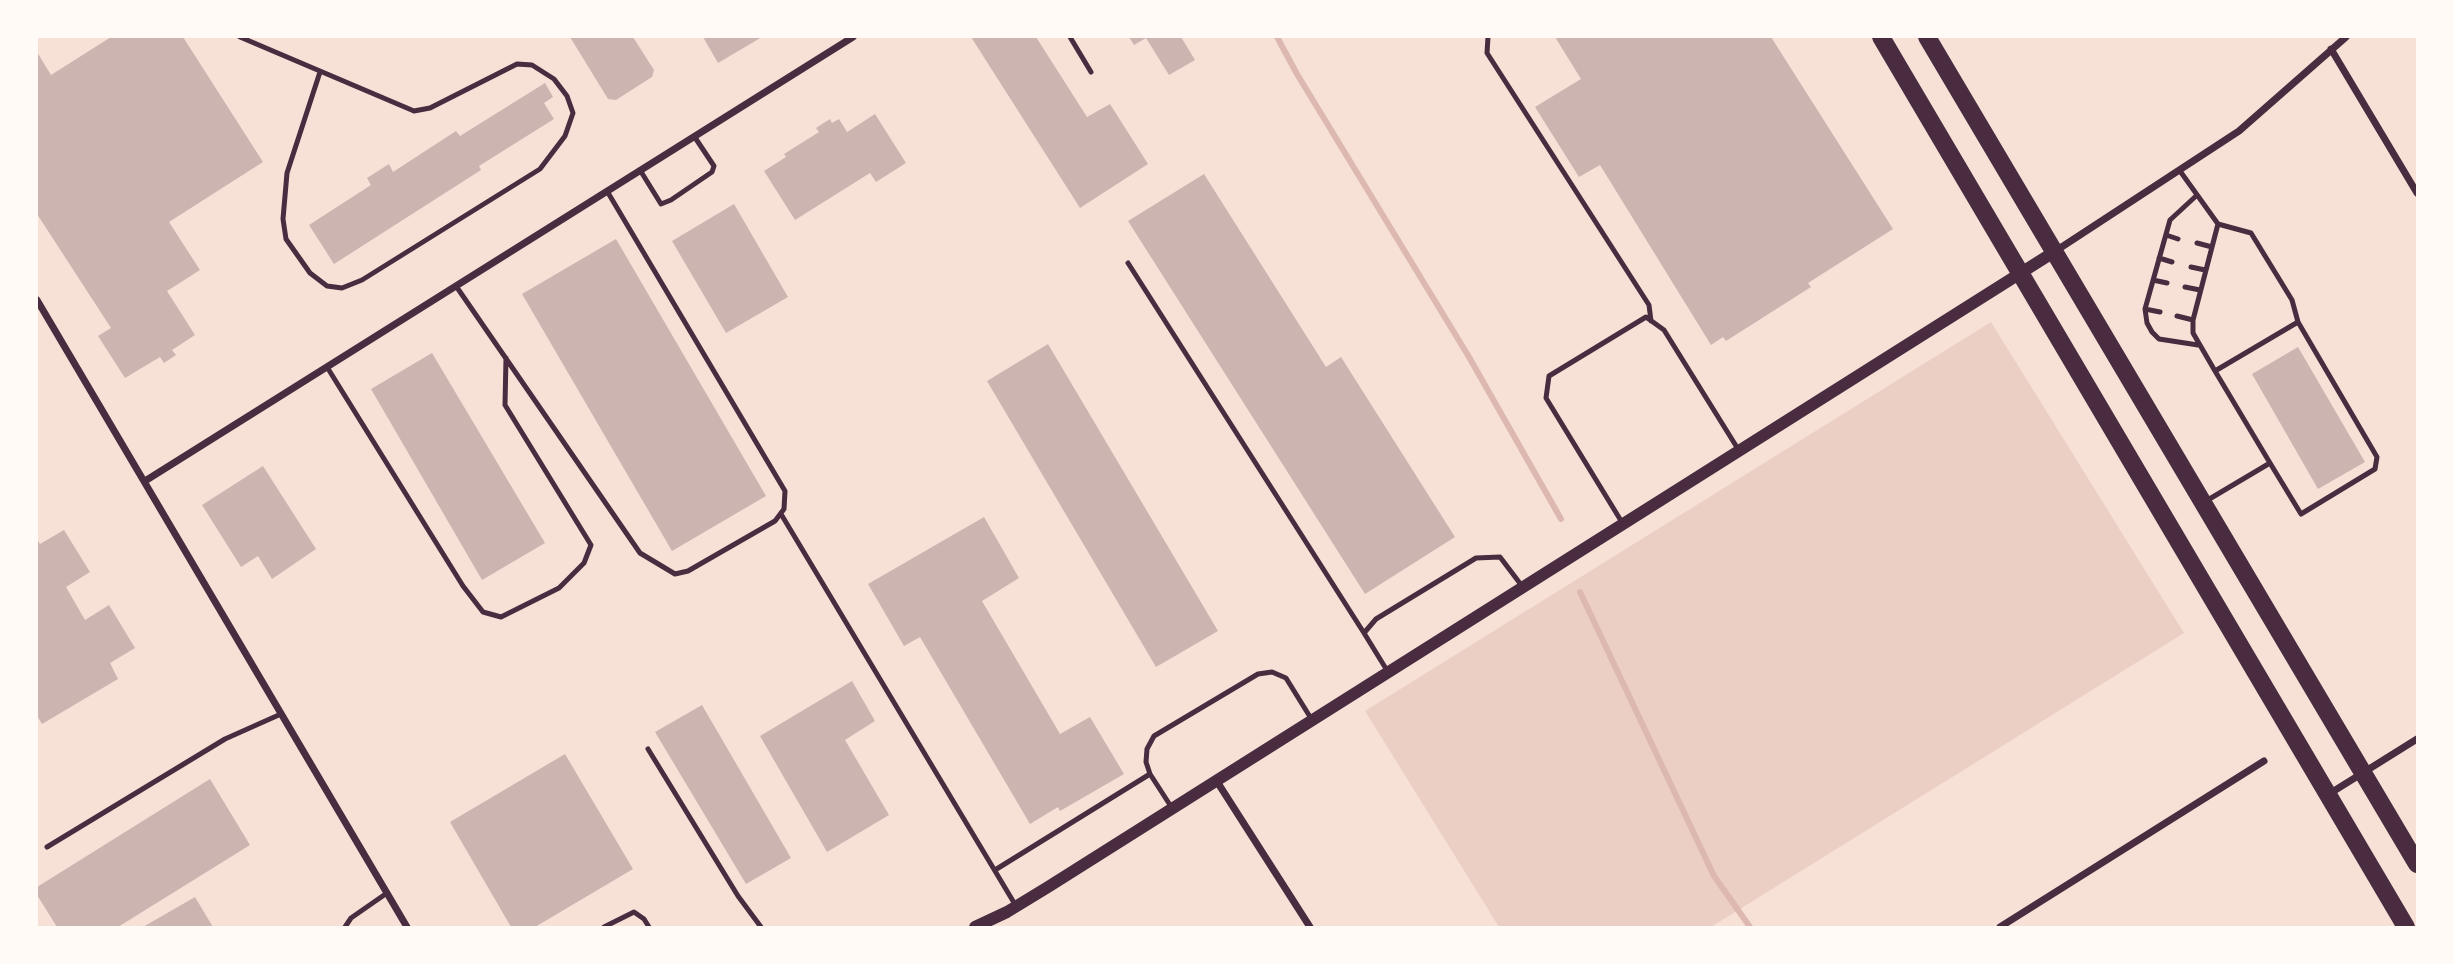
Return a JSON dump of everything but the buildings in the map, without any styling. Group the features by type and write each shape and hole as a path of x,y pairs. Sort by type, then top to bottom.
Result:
{"main road":[{"path":"1881,37 2406,927"},
{"path":"1927,37 2417,864"}],"street":[{"path":"145,481 853,37"},
{"path":"975,927 1016,906 2180,171 2239,131 2346,37"},
{"path":"2331,49 2417,193"},
{"path":"37,300 407,927"},
{"path":"2327,795 2417,739"},
{"path":"2000,927 2264,761"},
{"path":"1216,780 1310,927"}],"lane":[{"path":"240,37 414,111 430,108 517,64 532,65 554,79 566,96 573,113 565,136 540,169 362,279 342,288 327,286 310,273 286,239 283,219 287,173 320,72"},
{"path":"1070,37 1091,72"},
{"path":"1488,37 1487,53 1649,305 1651,321"},
{"path":"640,170 661,204 671,200 712,172 714,166 694,136"},
{"path":"2180,171 2218,224 2251,233 2292,300 2298,321 2377,457 2375,469 2301,514 2193,333 2193,320 2218,224"},
{"path":"456,286 640,553 675,574 688,571 775,522 784,509 785,491 607,191"},
{"path":"2196,196 2170,220 2145,309 2151,332 2159,339 2198,345"},
{"path":"2166,235 2178,239"},
{"path":"2197,243 2212,247"},
{"path":"2159,258 2172,262"},
{"path":"1128,263 1388,672"},
{"path":"2191,267 2205,270"},
{"path":"2153,280 2167,283"},
{"path":"2185,287 2200,290"},
{"path":"2145,309 2160,312"},
{"path":"2177,316 2193,320"},
{"path":"1623,524 1546,398 1549,376 1646,317 1664,330 1740,450"},
{"path":"2215,371 2298,321"},
{"path":"327,367 463,586 484,612 501,617 559,588 584,563 591,545 505,405 506,358"},
{"path":"2203,503 2270,463"},
{"path":"781,514 1016,906"},
{"path":"1364,633 1376,619 1476,558 1500,557 1523,587"},
{"path":"1172,808 1150,774 1146,762 1147,749 1154,736 1258,674 1272,672 1286,678 1312,720"},
{"path":"47,847 225,738 281,714"},
{"path":"648,749 737,896 761,927"},
{"path":"995,870 1150,774"},
{"path":"345,927 351,918 387,893"},
{"path":"604,927 634,912 644,919 649,927"}],"shaded area":[{"path":"1991,322 2184,633 1711,927 1499,927 1365,711"}],"waterway":[{"path":"1277,37 1469,357 1561,519"},
{"path":"1580,592 1714,876 1750,927"}]}
